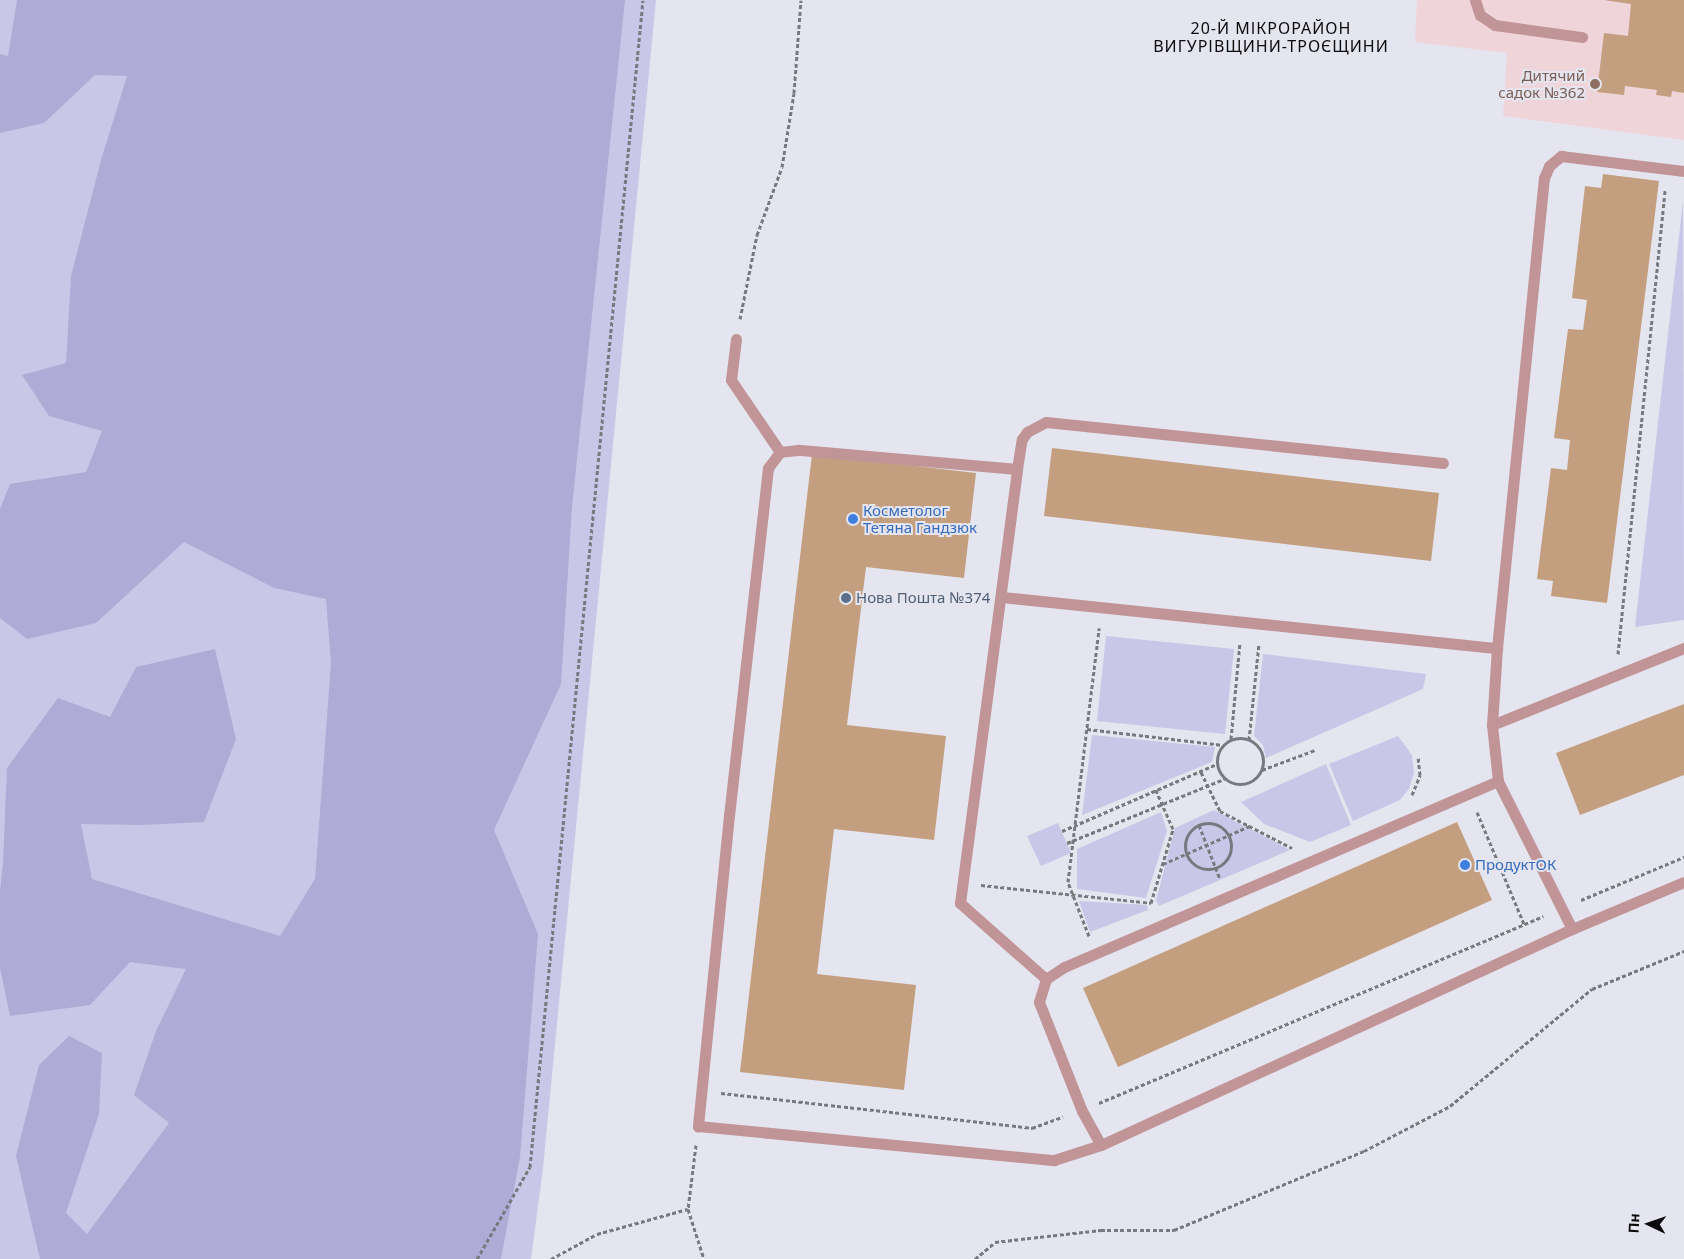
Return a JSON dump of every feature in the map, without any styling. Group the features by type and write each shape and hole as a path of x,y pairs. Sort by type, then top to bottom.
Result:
{"lane":[{"path":"1475,0 1480,15 1495,25 1582,37"},
{"path":"1572,929 1498,781 1492,725 1544,178 1548,166 1562,156 1684,171"},
{"path":"736,339 731,380 780,452"},
{"path":"1046,980 960,903 1022,439 1037,424 1046,422 1443,463"},
{"path":"1017,470 798,450 780,452 768,468 698,1126 1054,1160 1102,1145 1572,929 1684,882"},
{"path":"1002,597 1498,648"},
{"path":"1492,725 1684,648"},
{"path":"1102,1145 1082,1110 1039,1002 1046,980 1064,967 1498,781"}],"path":[{"path":"477,1259 530,1168 644,0"},
{"path":"736,339 757,235 782,166 794,93 801,0"},
{"path":"1616,675 1667,169"},
{"path":"1096,953 1068,882 1102,607"},
{"path":"1231,739 1242,622"},
{"path":"1249,740 1261,624"},
{"path":"1087,729 1223,745"},
{"path":"1231,739 1249,740 1259,748 1262,755 1261,770 1258,777 1245,784 1230,782 1224,778 1217,764 1219,751 1231,739"},
{"path":"1261,770 1315,750"},
{"path":"1062,831 1217,764"},
{"path":"1201,772 1220,811 1299,852"},
{"path":"1067,843 1224,778"},
{"path":"963,883 1151,903 1172,830 1156,790"},
{"path":"1476,808 1524,924"},
{"path":"1210,823 1218,825 1229,836 1231,844 1228,858 1215,868 1196,866 1186,855 1185,840 1189,833 1199,825 1210,823"},
{"path":"1199,825 1222,884"},
{"path":"1163,864 1207,846 1250,825"},
{"path":"701,1092 1032,1128 1082,1110 1684,857"},
{"path":"976,1259 995,1242 1101,1230 1174,1230 1364,1152 1450,1106 1592,989 1684,951"},
{"path":"698,1126 688,1209 704,1259"},
{"path":"551,1259 597,1234 688,1209"}],"shaded area":[{"path":"0,0 656,0 543,1168 531,1259 0,1259"},
{"path":"17,0 625,0 572,507 561,684 494,830 538,934 520,1157 501,1259 40,1259 16,1156 39,1065 69,1036 102,1053 99,1114 66,1213 87,1234 169,1123 134,1095 156,1031 186,969 130,962 90,1005 10,1016 0,968 0,892 7,768 58,698 110,717 136,667 215,649 236,739 204,822 142,825 81,824 92,879 280,936 315,879 331,663 326,599 274,588 184,542 96,623 27,639 0,618 0,509 10,484 86,472 102,431 49,416 22,375 66,363 71,276 101,160 127,76 95,75 44,123 0,133 0,54 8,56"},
{"name":"Дитячий садок №362","path":"1417,0 1684,0 1684,140 1503,116 1507,53 1415,42"},
{"path":"1683,201 1684,620 1635,627"},
{"path":"1106,636 1234,649 1225,734 1097,721"},
{"path":"1263,654 1426,674 1423,689 1266,758 1263,745 1254,736"},
{"path":"1092,735 1215,747 1212,762 1082,815"},
{"path":"1398,736 1412,755 1414,773 1409,789 1400,800 1353,821 1329,764"},
{"path":"1326,764 1351,825 1310,842 1264,824 1241,802"},
{"path":"1214,810 1290,850 1159,906 1156,901 1175,828"},
{"path":"1161,812 1167,831 1146,898 1077,889 1077,849"},
{"path":"1058,823 1071,853 1041,866 1027,836"},
{"path":"1079,901 1147,905 1148,910 1090,932"}],"building":[{"path":"1604,0 1684,0 1684,93 1672,91 1671,97 1656,95 1657,90 1625,86 1624,95 1597,92 1604,33 1628,36 1631,4"},
{"path":"1603,174 1659,181 1607,603 1551,596 1553,581 1537,579 1551,468 1567,470 1570,440 1554,438 1568,329 1583,330 1587,300 1572,298 1585,186 1601,188"},
{"path":"1052,448 1439,493 1431,561 1044,516"},
{"path":"812,454 976,473 964,578 866,567 847,725 946,736 934,840 834,829 817,974 916,985 904,1090 740,1072"},
{"path":"1684,704 1684,775 1580,815 1556,753"},
{"path":"1457,822 1492,900 1118,1067 1083,988"}],"place":[{"name":"Дитячий садок №362","path":"1595,84"},
{"name":"Косметолог Тетяна Гандзюк","path":"853,519"},
{"name":"Нова Пошта №374","path":"846,598"},
{"name":"ПродуктОК","path":"1465,865"}],"district":[{"name":"20-Й МІКРОРАЙОН ВИГУРІВЩИНИ-ТРОЄЩИНИ","path":"1271,37"}]}
